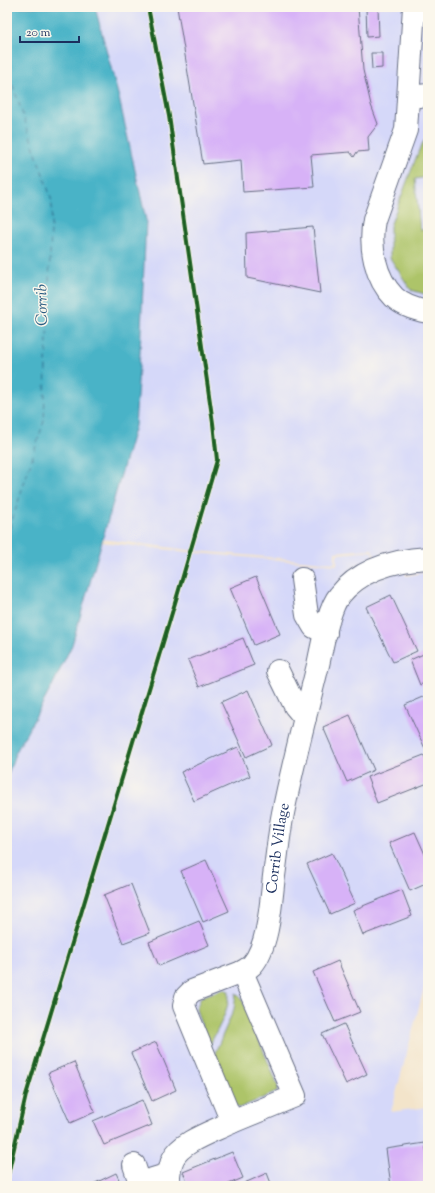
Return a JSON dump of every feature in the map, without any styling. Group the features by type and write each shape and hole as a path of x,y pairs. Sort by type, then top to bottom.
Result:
{"street":[{"path":"414,7 418,96 374,220 372,242 375,262 385,285 395,298 406,305 428,312"},
{"name":"Corrib Village","path":"232,1122 184,1006 186,997 192,991 242,972 251,966 257,958 265,939 283,814 326,633 336,602 346,588 375,569 401,561 428,558"},
{"path":"302,579 307,615 314,627 326,633"},
{"path":"278,671 294,706 305,718"},
{"path":"134,1165 140,1183 168,1180 172,1160 184,1145 232,1122 294,1096 242,972"}],"shaded area":[{"path":"95,7 428,7 428,571 407,574 401,549 376,557 372,549 335,552 335,563 197,551 101,539 135,426 146,220 119,98"},
{"path":"101,542 197,553 337,565 337,554 372,551 375,559 400,551 406,576 428,572 428,973 391,1112 428,1107 428,1186 7,1186 7,777 15,754 51,688 72,645"}],"green space":[{"path":"428,134 428,177 415,179 420,230 428,229 428,295 411,290 390,258 390,226 419,150"},
{"path":"223,989 229,991 229,998 225,1013 209,1047 196,1009 201,997"},
{"path":"236,993 242,999 278,1086 277,1092 239,1108 235,1106 214,1055 234,1009"}],"water":[{"name":"Corrib","path":"7,7 95,7 119,98 146,220 135,426 72,645 51,688 15,754 7,777"}],"building":[{"path":"177,7 358,7 363,70 371,105 378,124 368,137 369,151 357,152 354,157 350,152 311,155 314,187 243,192 241,160 203,164"},
{"path":"366,7 378,7 379,36 367,37"},
{"path":"371,53 382,53 382,68 372,69"},
{"path":"313,227 320,293 247,278 246,233"},
{"path":"256,577 280,634 254,645 230,588"},
{"path":"391,595 417,651 393,662 366,607"},
{"path":"243,638 254,665 199,687 188,660"},
{"path":"428,652 428,681 420,685 410,660"},
{"path":"248,690 272,745 246,757 221,702"},
{"path":"428,695 428,755 405,705"},
{"path":"350,715 374,770 347,782 323,727"},
{"path":"238,747 250,776 194,801 181,772"},
{"path":"424,755 428,765 428,783 377,803 367,777"},
{"path":"415,832 428,861 428,883 410,891 389,843"},
{"path":"332,853 355,903 330,914 307,864"},
{"path":"206,860 229,911 203,922 181,871"},
{"path":"131,884 150,933 123,943 104,895"},
{"path":"402,890 412,916 363,935 353,910"},
{"path":"199,921 209,945 159,966 149,942"},
{"path":"338,961 360,1012 335,1022 313,972"},
{"path":"344,1024 367,1074 346,1084 322,1034"},
{"path":"156,1042 176,1090 152,1101 131,1053"},
{"path":"74,1062 95,1112 70,1123 48,1073"},
{"path":"142,1100 152,1125 104,1145 93,1121"},
{"path":"425,1143 428,1161 428,1186 391,1186 386,1149"},
{"path":"232,1152 243,1178 224,1186 189,1186 183,1172"},
{"path":"116,1173 122,1186 89,1186"},
{"path":"267,1173 272,1186 240,1185"}],"ferry route":[{"path":"7,68 52,201 44,421 7,536"}],"cycle path":[{"path":"7,1179 26,1095 217,460 169,116 148,7"}]}
